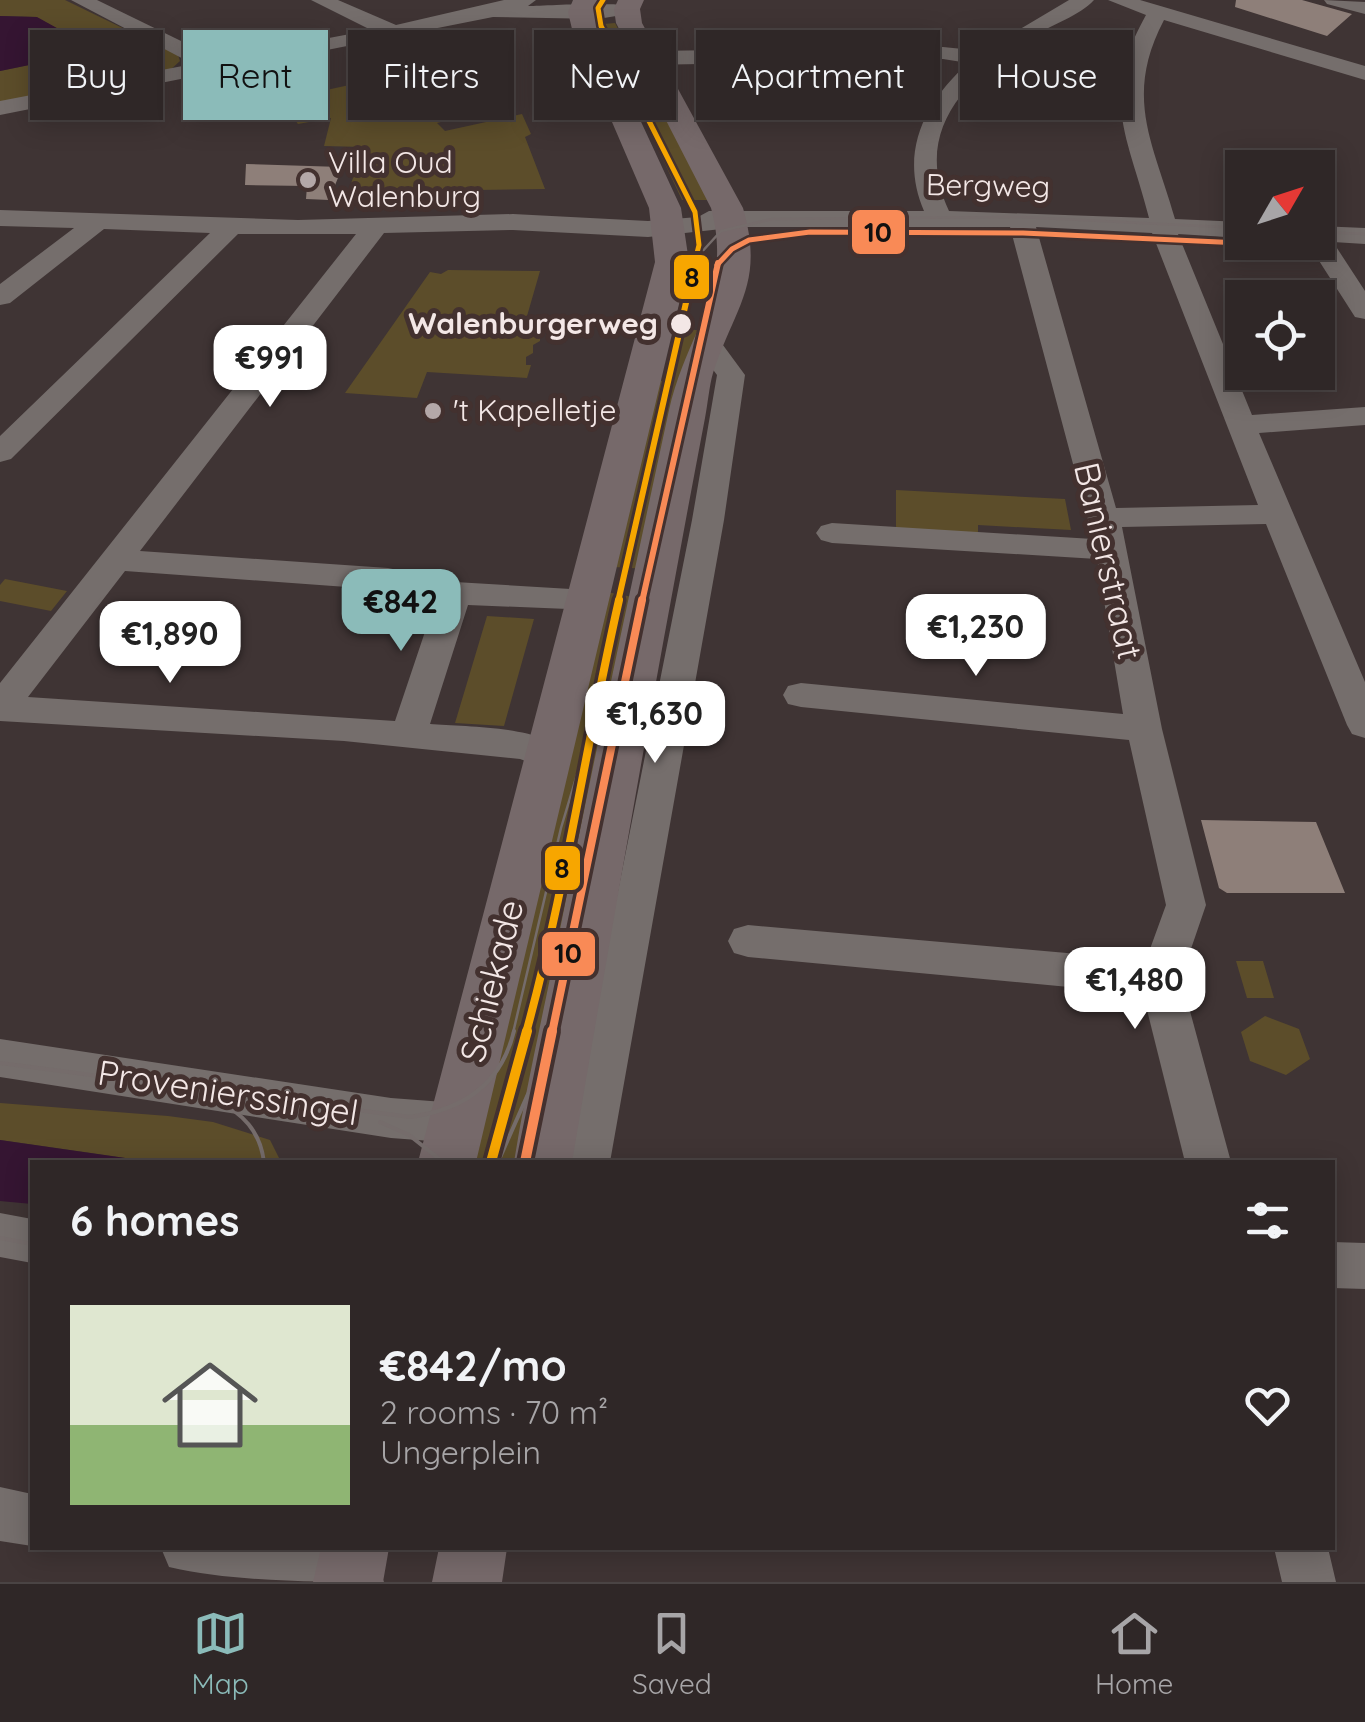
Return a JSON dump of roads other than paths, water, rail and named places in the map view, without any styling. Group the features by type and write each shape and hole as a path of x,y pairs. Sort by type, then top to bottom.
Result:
{"main road":[{"path":"625,3 633,30"},
{"path":"576,4 669,222"},
{"path":"542,1160 613,780 695,374 728,300 736,260 732,221 676,112"},
{"name":"Schiekade","path":"452,1143 548,756 592,600 672,262 669,222"},
{"path":"467,1582 473,1550"}],"street":[{"path":"81,0 183,51"},
{"path":"321,0 389,30"},
{"path":"491,12 526,0"},
{"path":"1031,30 1082,0"},
{"path":"1118,0 1365,72"},
{"path":"1334,0 1365,8"},
{"path":"404,30 491,12 625,3"},
{"path":"1157,14 1139,44 1130,79 1131,120 1165,224 1166,244 1277,514 1357,684 1365,725"},
{"path":"676,58 882,54 960,57"},
{"path":"0,108 183,73"},
{"path":"940,218 926,182 927,137 960,84"},
{"path":"0,218 231,226 587,224 622,228 669,222"},
{"name":"Bergweg","path":"669,222 940,218 1225,229"},
{"name":"Banierstraat","path":"1021,219 1108,534 1144,729 1186,905 1160,978"},
{"path":"0,297 100,220"},
{"path":"0,453 231,226"},
{"path":"0,708 376,226"},
{"path":"1335,236 1365,236"},
{"path":"1333,260 1365,311"},
{"path":"586,1160 708,520 731,375 710,347"},
{"path":"1241,425 1365,416"},
{"path":"832,532 1108,534 1277,514"},
{"path":"119,560 399,580 456,593 592,600"},
{"path":"408,736 456,593"},
{"path":"800,695 1144,729"},
{"path":"0,708 346,730 525,746 548,756"},
{"path":"748,941 1160,978 1207,1160"},
{"name":"Provenierssingel","path":"0,1058 391,1118 452,1143"},
{"path":"0,1235 30,1240"},
{"path":"1335,1266 1365,1266"},
{"path":"0,1514 30,1520"},
{"path":"201,1550 344,1572"},
{"path":"1302,1550 1309,1582"}],"tram line":[{"path":"698,256 721,231 772,219 1021,217 1225,227"},
{"path":"1335,233 1365,234"},
{"path":"513,1033 561,828 585,748"},
{"path":"0,1063 410,1117 447,1108 477,1092 500,1066 514,1031"},
{"path":"499,1160 528,1094"},
{"path":"215,1100 248,1124 259,1141 264,1160"},
{"path":"380,1122 409,1135 440,1160"},
{"path":"0,1238 30,1244"}],"place":[{"name":"Villa Oud Walenburg","path":"308,180"},
{"name":"Walenburgerweg","path":"681,324"},
{"name":"'t Kapelletje","path":"433,411"}]}
